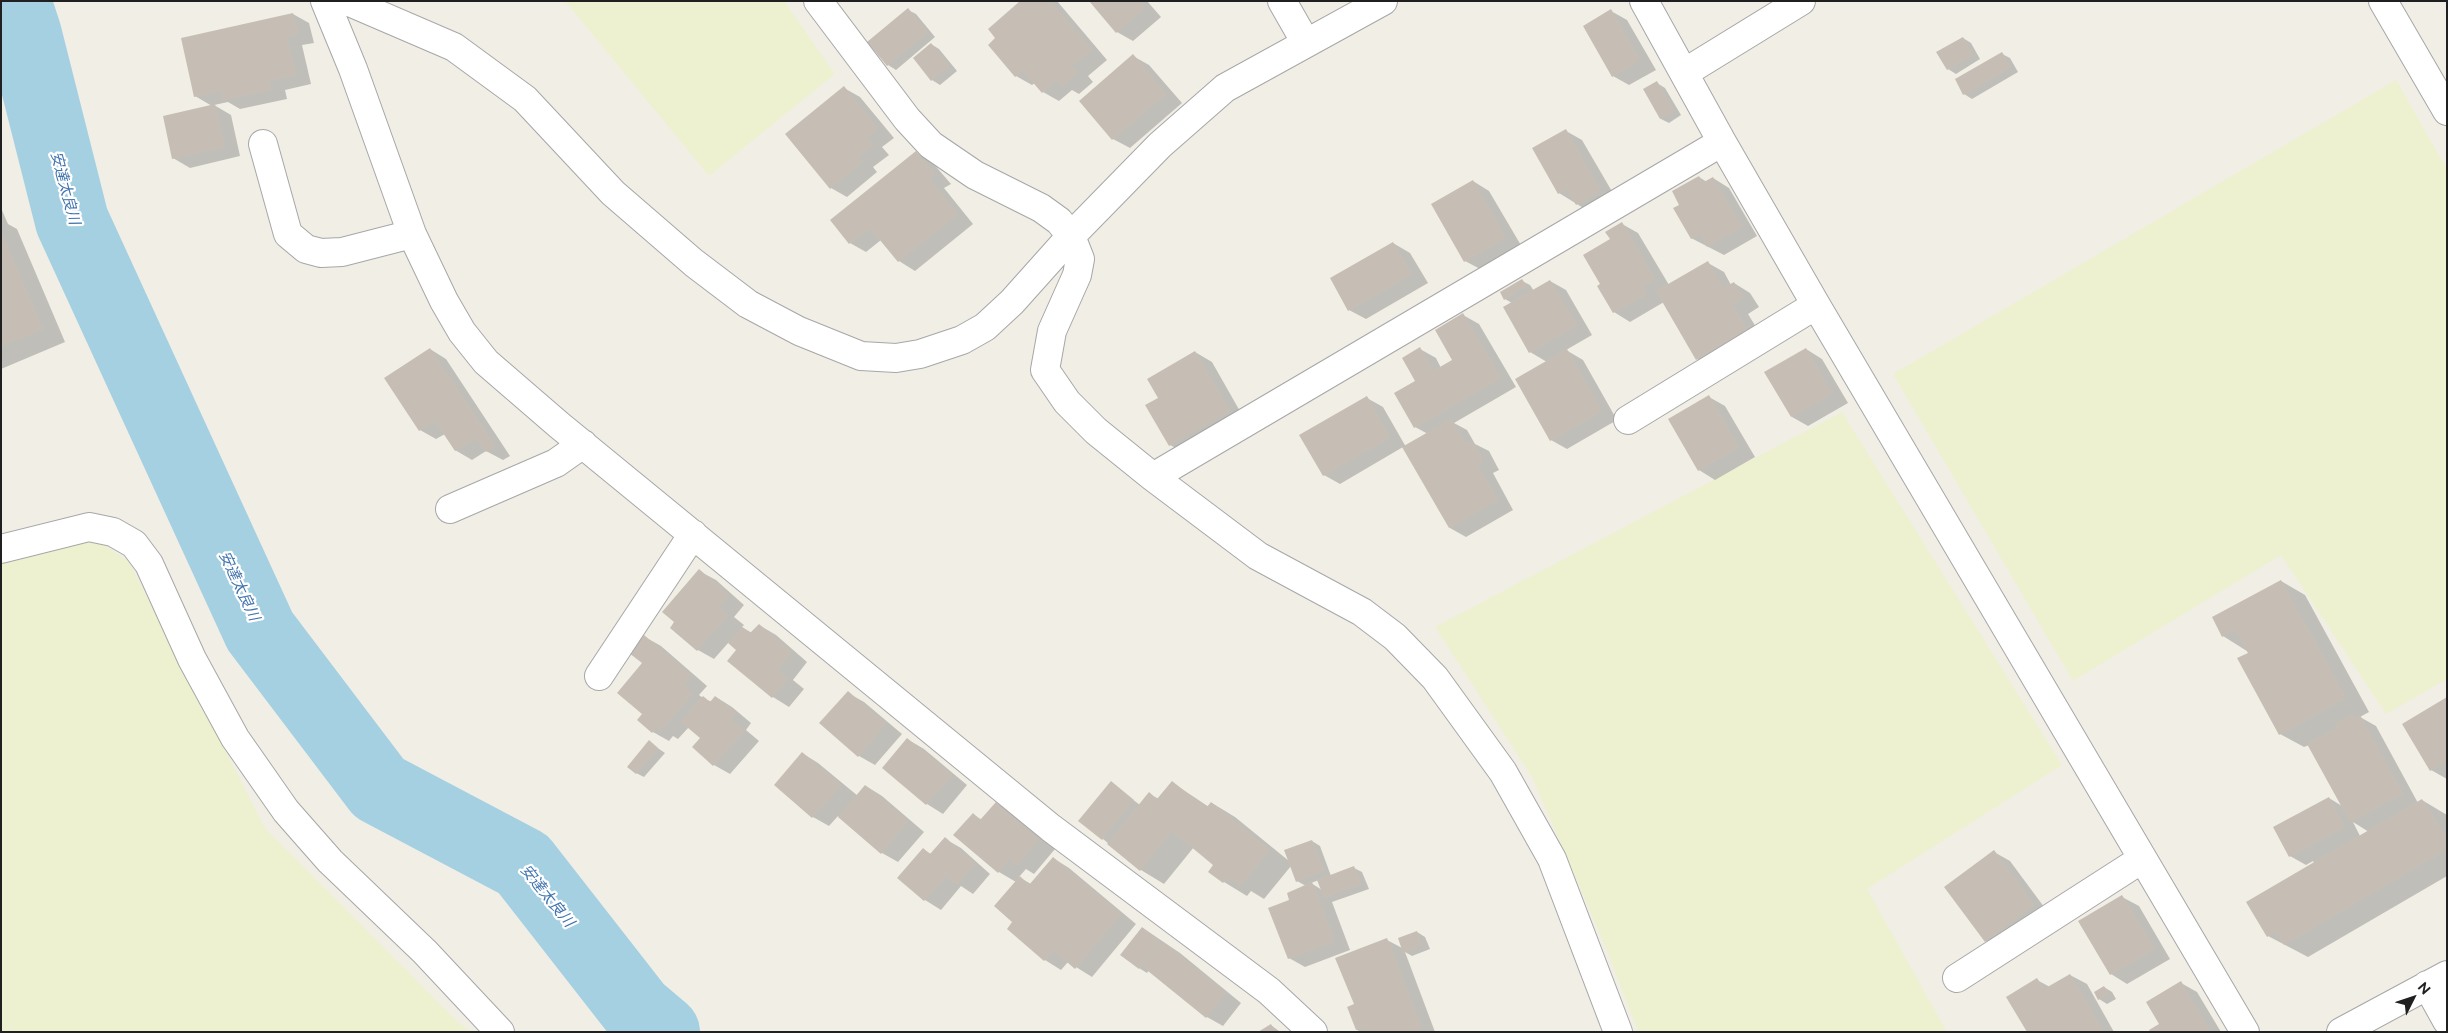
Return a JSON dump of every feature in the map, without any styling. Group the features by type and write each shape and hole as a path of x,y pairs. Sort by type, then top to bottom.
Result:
{"street":[{"path":"325,1 353,69 412,234 444,301 462,332 486,362 583,444 1051,828 1269,990 1313,1032"},
{"path":"347,1 454,47 524,98 613,193 694,263 748,304 799,331 861,356 896,358 920,354 962,340 985,327 1012,302 1071,236 1160,145 1226,88 1383,1"},
{"path":"818,1 906,119 930,145 975,175 1041,208 1059,221 1071,236 1080,259 1078,275 1052,331 1045,370 1067,402 1096,431 1153,477 1258,556 1362,612 1395,637 1435,678 1503,772 1552,859 1618,1032"},
{"path":"1282,1 1306,44"},
{"path":"1644,1 1722,142 1816,305 2245,1032"},
{"path":"1684,74 1801,1"},
{"path":"2383,1 2447,111"},
{"path":"1153,477 1722,142"},
{"path":"263,144 288,234 306,249 321,253 342,252 412,234"},
{"path":"1628,420 1816,305"},
{"path":"450,509 556,463 583,444"},
{"path":"1,549 89,527 113,532 134,544 149,564 192,659 235,738 286,811 330,861 425,952 500,1032"},
{"path":"599,676 693,534"},
{"path":"1957,978 2142,859"},
{"path":"2341,1032 2437,980 2447,1021"}],"green space":[{"path":"565,1 784,1 835,74 709,176"},
{"path":"2396,80 2447,169 2447,679 2386,714 2281,555 2073,681 1893,374"},
{"path":"1842,412 2062,765 1867,889 1947,1032 1638,1032 1608,953 1532,777 1435,627"},
{"path":"91,535 129,562 265,828 457,1021 471,1032 1,1032 1,559"}],"building":[{"path":"1020,1 1050,1 1092,50 1072,66 1078,72 1062,86 1057,80 1042,93 1023,71 1015,77 988,45 995,38 988,29"},
{"path":"1089,1 1140,1 1145,8 1116,33"},
{"path":"908,8 928,32 887,66 867,42"},
{"path":"1611,9 1640,60 1612,77 1583,26"},
{"path":"293,13 298,34 287,36 296,75 269,81 271,90 222,100 221,91 194,97 181,38"},
{"path":"1963,37 1973,55 1947,70 1936,52"},
{"path":"931,43 949,66 931,81 913,58"},
{"path":"2002,52 2011,67 1963,95 1955,79"},
{"path":"1133,54 1166,94 1112,140 1079,101"},
{"path":"1657,81 1674,111 1660,119 1643,89"},
{"path":"844,86 878,129 867,138 873,145 858,157 862,162 830,189 785,134"},
{"path":"215,104 225,147 172,159 163,116"},
{"path":"1566,129 1601,191 1576,205 1567,189 1558,194 1532,148"},
{"path":"916,151 935,174 929,179 958,214 898,262 870,228 849,244 830,220"},
{"path":"1699,176 1702,183 1713,177 1742,227 1707,247 1700,234 1691,239 1673,208 1679,205 1672,191"},
{"path":"1473,180 1506,238 1464,262 1431,204"},
{"path":"1622,222 1655,279 1643,286 1647,294 1613,313 1597,286 1600,284 1583,255 1610,239 1605,232"},
{"path":"1,232 43,329 1,346"},
{"path":"1393,242 1412,274 1348,311 1330,278"},
{"path":"1708,261 1723,288 1734,282 1743,298 1732,304 1748,331 1696,360 1656,291"},
{"path":"1522,279 1527,286 1504,300 1500,292"},
{"path":"1550,280 1577,326 1529,353 1503,307"},
{"path":"1463,313 1501,378 1414,428 1394,393 1415,381 1402,358 1420,347 1433,371 1452,360 1435,330"},
{"path":"430,348 495,446 486,452 476,438 455,451 435,421 419,431 384,378"},
{"path":"1806,348 1832,394 1791,417 1764,372"},
{"path":"1567,349 1602,411 1550,441 1515,379"},
{"path":"1195,351 1230,411 1169,446 1145,405 1158,398 1147,379"},
{"path":"1709,395 1739,447 1698,471 1668,419"},
{"path":"1367,396 1390,437 1323,476 1299,435"},
{"path":"1451,419 1466,444 1472,441 1484,460 1477,464 1498,500 1449,528 1402,447"},
{"path":"699,569 729,595 719,607 728,615 697,651 670,628 674,622 662,612"},
{"path":"2281,580 2346,698 2279,735 2237,658 2248,653 2235,630 2222,637 2212,617"},
{"path":"759,624 792,652 777,670 788,679 772,698 727,661 736,650 728,643 742,627 750,633"},
{"path":"644,635 692,676 684,685 693,693 661,731 657,727 652,733 637,720 642,714 617,693 642,663 629,653"},
{"path":"848,691 886,724 858,757 819,723"},
{"path":"703,696 710,702 715,696 736,713 731,720 744,731 713,766 692,747 700,738 681,722"},
{"path":"2447,697 2447,761 2430,771 2402,724"},
{"path":"2352,715 2354,719 2360,715 2403,794 2350,822 2307,744 2337,728 2334,725"},
{"path":"907,738 952,775 926,805 882,768"},
{"path":"649,740 658,748 636,774 627,767"},
{"path":"802,752 841,785 812,818 774,785"},
{"path":"1111,781 1134,800 1102,840 1078,821"},
{"path":"1172,781 1206,808 1211,802 1270,850 1240,886 1228,877 1223,883 1208,872 1213,865 1172,831 1140,871 1107,844 1149,792 1157,799"},
{"path":"865,785 908,821 881,854 838,817"},
{"path":"2329,797 2345,827 2289,857 2273,827"},
{"path":"2422,799 2447,839 2447,849 2284,945 2276,932 2267,937 2246,902"},
{"path":"996,802 1039,839 1017,865 1010,859 998,873 953,835 973,813 980,820"},
{"path":"945,837 975,864 956,885 946,876 924,901 897,878 923,848 930,854"},
{"path":"1312,840 1324,871 1296,882 1284,850"},
{"path":"1994,850 2034,905 1985,942 1944,887"},
{"path":"1053,857 1121,914 1075,969 1054,951 1044,961 1007,929 1012,922 994,906 1020,876 1029,885"},
{"path":"1354,866 1361,884 1324,898 1317,880"},
{"path":"1312,882 1335,941 1288,959 1268,908 1289,900 1287,893"},
{"path":"2122,895 2155,949 2110,975 2078,921"},
{"path":"1142,927 1161,942 1139,969 1120,955"},
{"path":"1417,931 1422,945 1403,953 1398,938"},
{"path":"1387,938 1422,1028 1414,1032 1364,1032 1363,1028 1356,1030 1347,1007 1354,1004 1335,958"},
{"path":"1163,942 1226,993 1206,1018 1143,967"},
{"path":"2070,974 2104,1032 2027,1032 2006,997 2037,978 2044,989"},
{"path":"2181,981 2211,1032 2150,1032 2149,1030 2159,1024 2146,1002"},
{"path":"2104,986 2109,994 2098,1000 2094,992"},
{"path":"1271,1024 1275,1032 1258,1032"}],"waterway":[{"name":"安達太良川","path":"14,1 25,35 72,221 260,631 379,788 523,864 637,1010 663,1032"}]}
